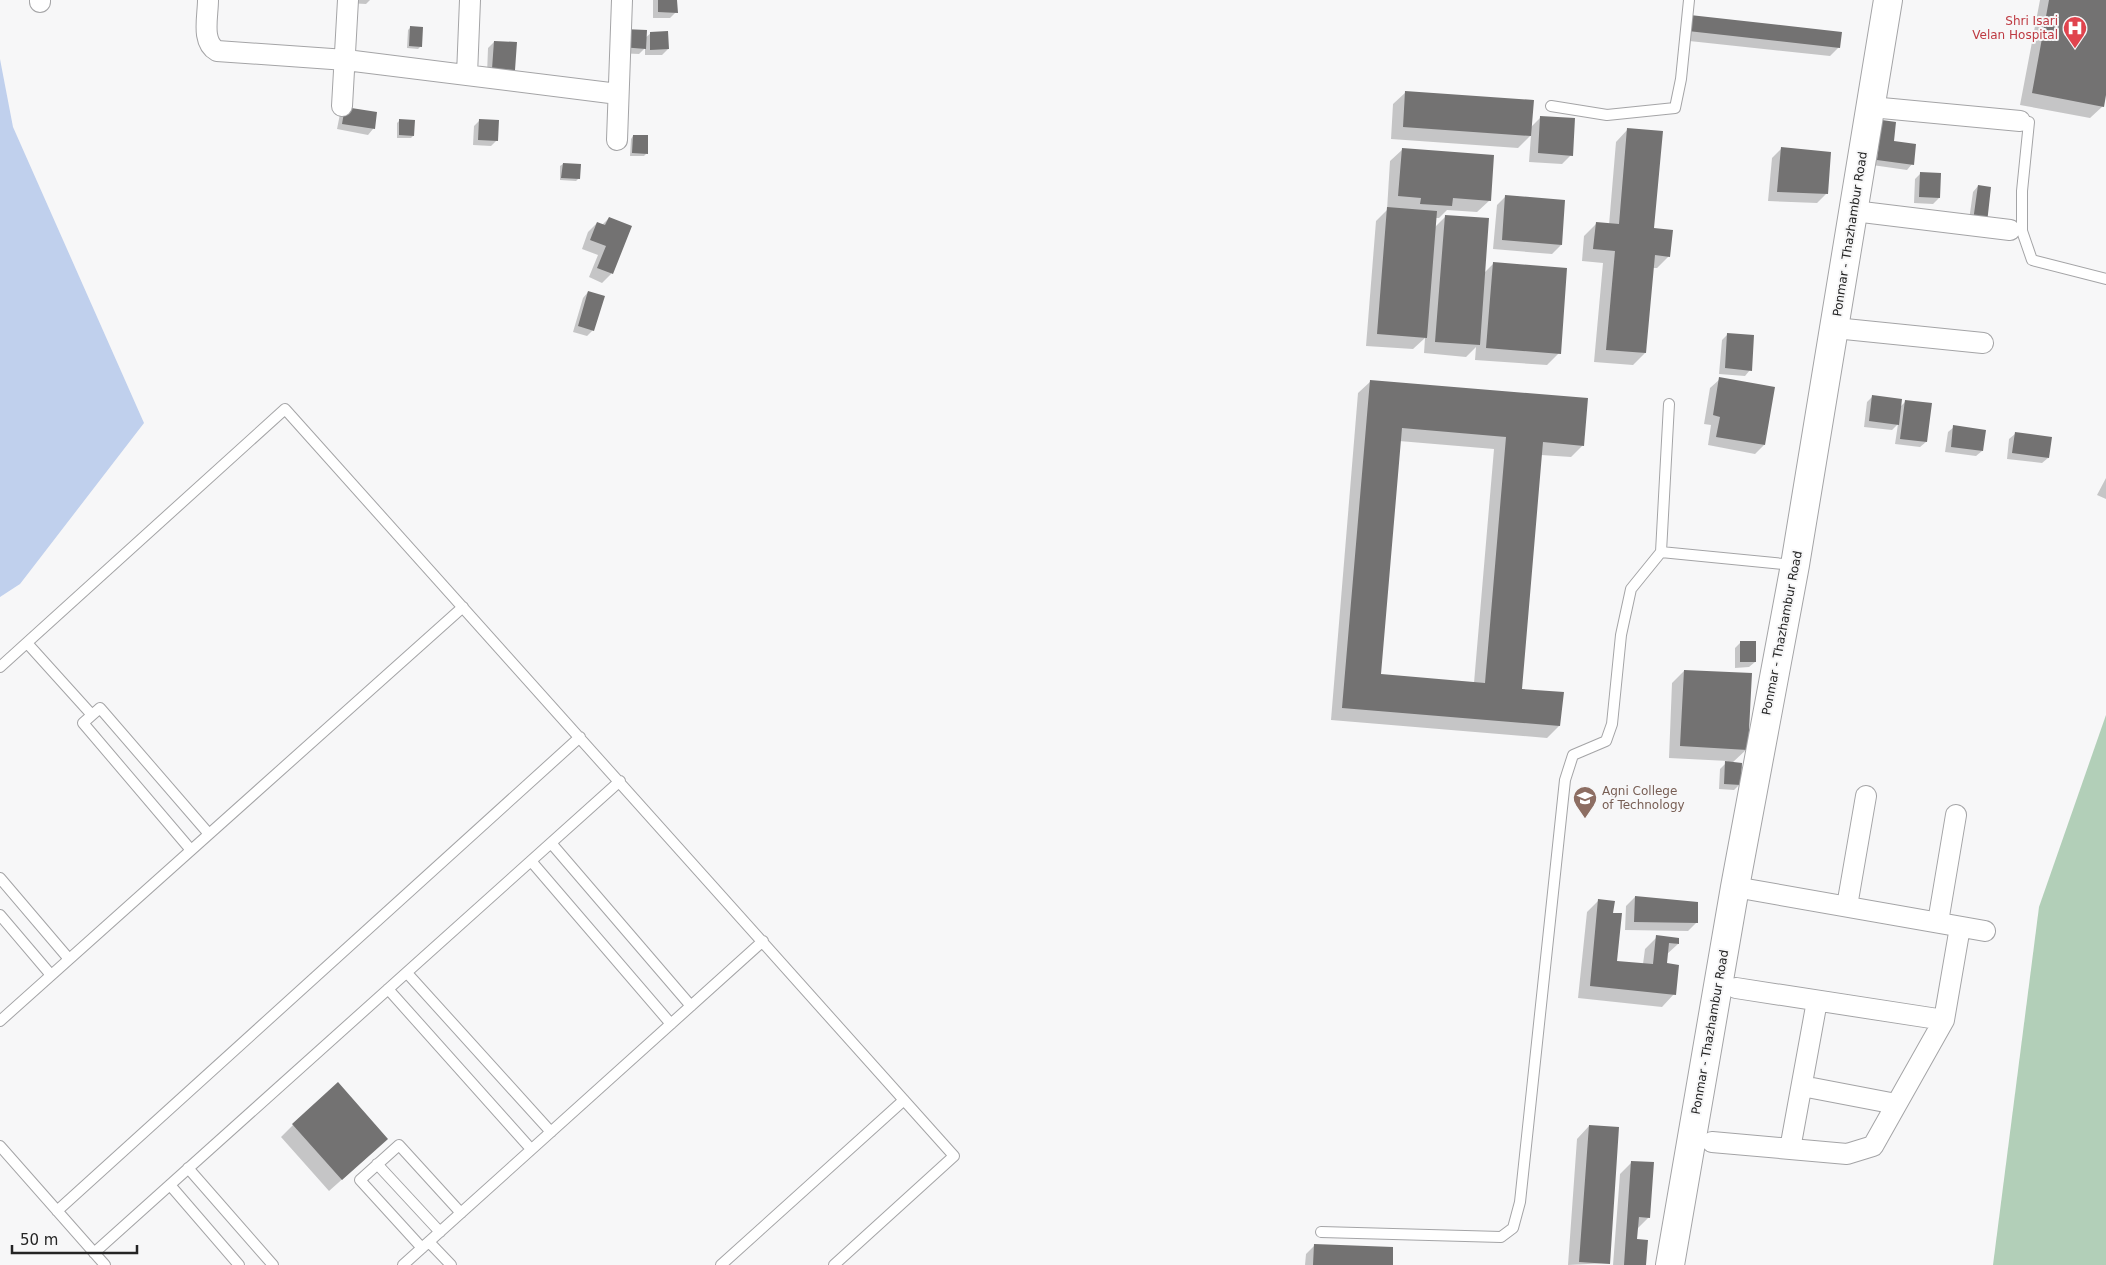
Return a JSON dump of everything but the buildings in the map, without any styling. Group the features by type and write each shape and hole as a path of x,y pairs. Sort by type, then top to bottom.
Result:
{"street":[{"path":"208,0 207,40 210,48 217,52 346,60 618,94"},
{"path":"342,106 348,0"},
{"path":"467,76 470,0"},
{"path":"617,140 622,0"},
{"name":"Ponmar - Thazhambur Road","path":"1670,1265 1735,887 1795,565 1888,0"},
{"path":"1871,107 2020,121"},
{"path":"1854,211 2016,230"},
{"path":"1835,328 1984,342"},
{"path":"1848,906 1866,796"},
{"path":"1938,922 1956,815"},
{"path":"1735,887 1985,931"},
{"path":"1712,1142 1847,1154 1873,1146 1944,1020 1960,927"},
{"path":"1736,988 1944,1020"},
{"path":"1790,1149 1817,1001"},
{"path":"1802,1086 1896,1104"}],"lane":[{"path":"1551,106 1607,115 1675,108 1681,79 1689,0"},
{"path":"2020,121 2030,122 2016,230 2032,260 2106,279"},
{"path":"1320,1232 1501,1237 1513,1228 1520,1202 1564,780 1573,755 1606,742 1612,724 1621,635 1630,589 1661,552 1669,404"},
{"path":"0,667 285,409 954,1156 834,1265"},
{"path":"1661,552 1795,565"},
{"path":"0,1021 463,607"},
{"path":"27,643 92,715"},
{"path":"190,850 83,723 100,708 209,834"},
{"path":"58,1211 580,737"},
{"path":"94,1253 620,781"},
{"path":"551,843 691,1006"},
{"path":"531,861 671,1024"},
{"path":"0,878 69,959"},
{"path":"0,915 51,975"},
{"path":"403,1265 763,941"},
{"path":"407,972 551,1132"},
{"path":"388,989 532,1149"},
{"path":"721,1265 904,1100"},
{"path":"451,1265 426,1245 360,1180 399,1145 461,1213"},
{"path":"0,1146 105,1265"},
{"path":"377,1164 440,1232"},
{"path":"188,1168 273,1265"},
{"path":"170,1185 239,1265"}],"green space":[{"path":"2106,715 2106,1265 1993,1265 2039,907"}],"water":[{"path":"0,59 13,127 144,423 20,584 0,597"}],"place":[{"name":"Shri Isari Velan Hospital","path":"2075,49"},
{"name":"Agni College of Technology","path":"1585,819"}]}
